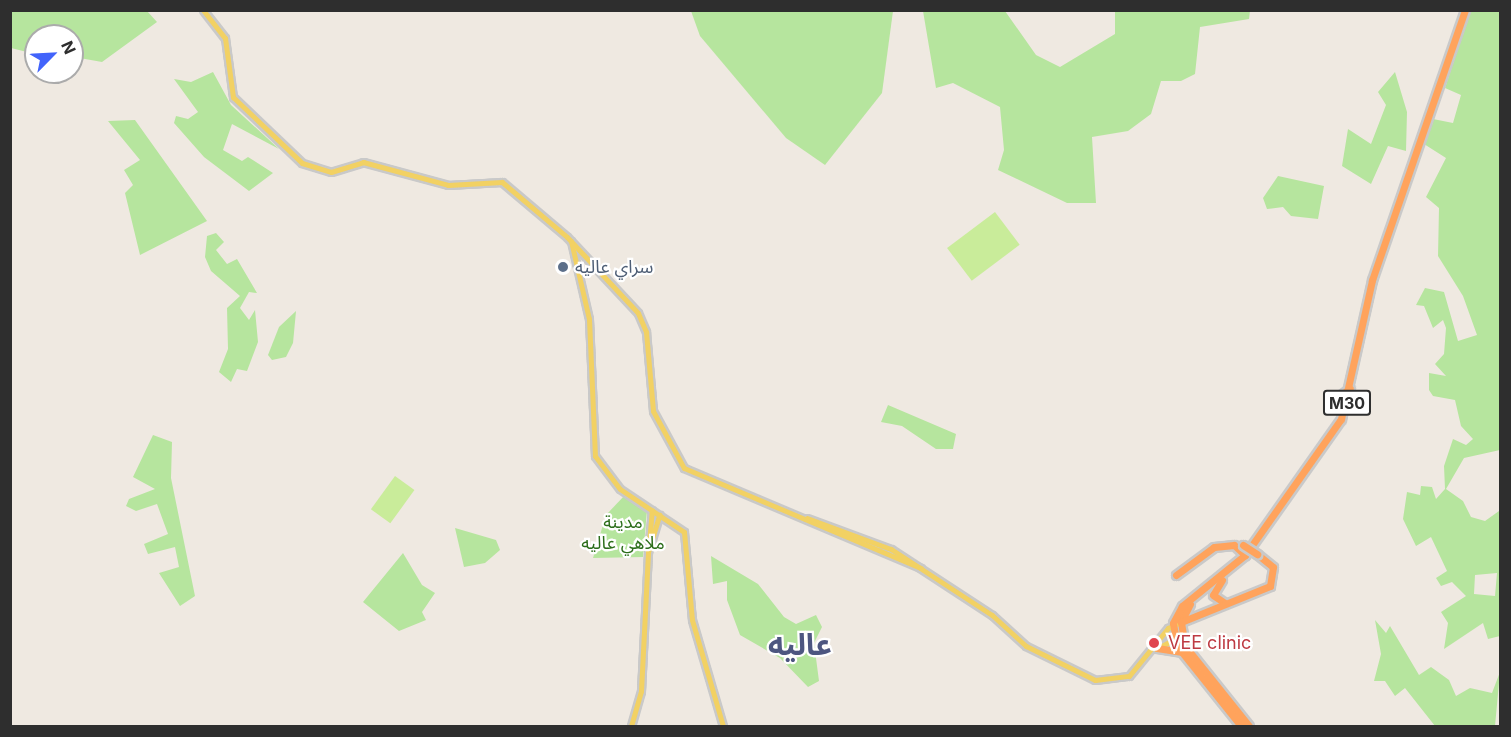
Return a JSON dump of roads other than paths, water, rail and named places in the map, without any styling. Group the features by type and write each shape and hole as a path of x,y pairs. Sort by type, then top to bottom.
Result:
{"highway":[{"name":"M30","path":"1173,624 1182,606 1245,555 1331,435 1350,388 1393,227 1467,10"},
{"name":"M30","path":"1181,622 1188,605 1222,580 1265,533 1342,422 1363,335"},
{"path":"1333,401 1350,388"},
{"path":"1245,555 1234,545 1214,548 1177,573 1206,547 1231,541 1269,562 1272,583 1181,622 1182,636 1248,726"},
{"path":"1222,580 1213,595 1217,602 1228,602"},
{"path":"1173,624 1174,639 1182,653 1241,726"},
{"path":"1156,649 1182,653"}],"main road":[{"path":"203,10 225,38 233,97 302,164 331,172 363,162 448,185 502,182 571,241 638,314 646,332 653,411 680,464 805,517 841,536 921,568"},
{"path":"571,241 590,327 595,456 620,489 684,532 692,620 723,726"},
{"path":"632,726 641,691 652,510"},
{"path":"652,524 659,515"},
{"path":"805,517 843,528 921,568 992,615 1026,645 1080,675 1108,682 1129,676 1156,649 1173,624 1181,622"},
{"path":"841,536 843,528"},
{"path":"1156,649 1182,636"}],"place":[{"name":"سراي عاليه","path":"563,267"},
{"name":"VEE clinic","path":"1154,643"}],"district":[{"name":"عاليه","path":"800,644"}],"park label":[{"name":"مدينة ملاهي عاليه","path":"623,533"}]}
